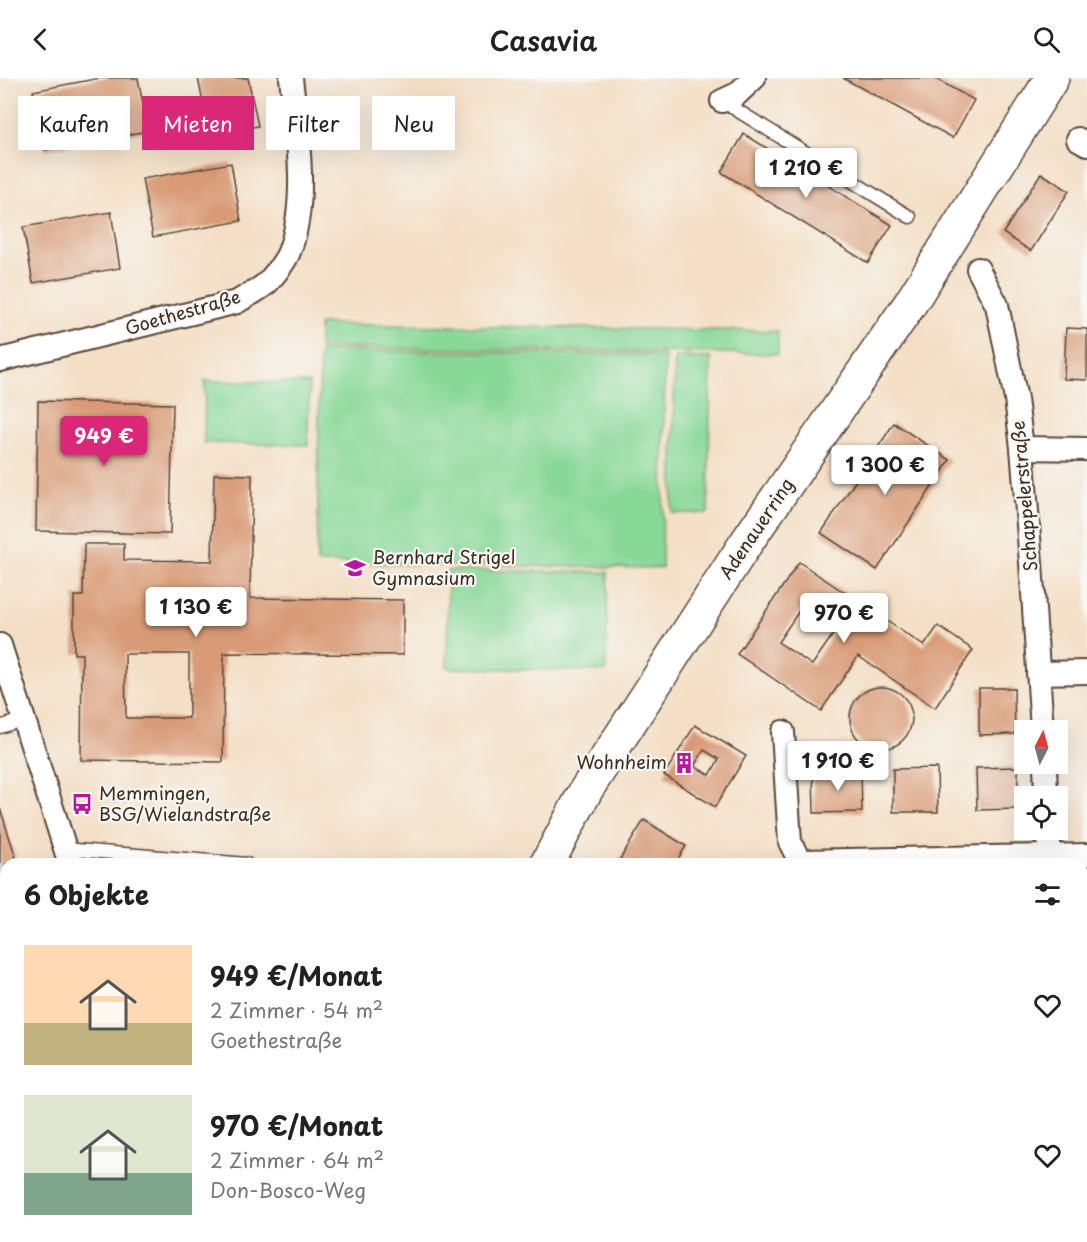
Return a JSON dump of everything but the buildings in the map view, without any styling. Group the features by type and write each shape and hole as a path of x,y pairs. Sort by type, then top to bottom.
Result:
{"main road":[{"name":"Adenauerring","path":"550,858 586,790 744,546 910,304 1052,78"}],"street":[{"name":"Goethestraße","path":"0,360 237,302 267,283 288,255 298,224 297,132 291,78"},
{"path":"722,101 737,94 754,78"},
{"name":"Schappelerstraße","path":"978,269 993,296 1002,325 1022,448 1041,720"},
{"path":"1022,448 1087,448"},
{"path":"0,645 67,856"},
{"path":"1038,673 1087,672"},
{"path":"783,732 790,842 798,858"},
{"path":"1049,840 1050,856"},
{"path":"979,858 1087,855"}],"lane":[{"path":"722,101 910,217"},
{"path":"0,727 24,719"},
{"path":"67,856 112,858"}],"green space":[{"path":"319,324 778,331 778,354 319,347"},
{"path":"320,350 665,355 662,568 317,563"},
{"path":"675,357 711,358 708,513 672,513"},
{"path":"205,381 309,383 308,445 204,443"},
{"path":"448,570 608,572 606,671 447,668"}],"place":[{"name":"Bernhard Strigel Gymnasium","path":"355,568"},
{"name":"Wohnheim","path":"684,763"},
{"name":"Memmingen, BSG/Wielandstraße","path":"82,804"}]}
